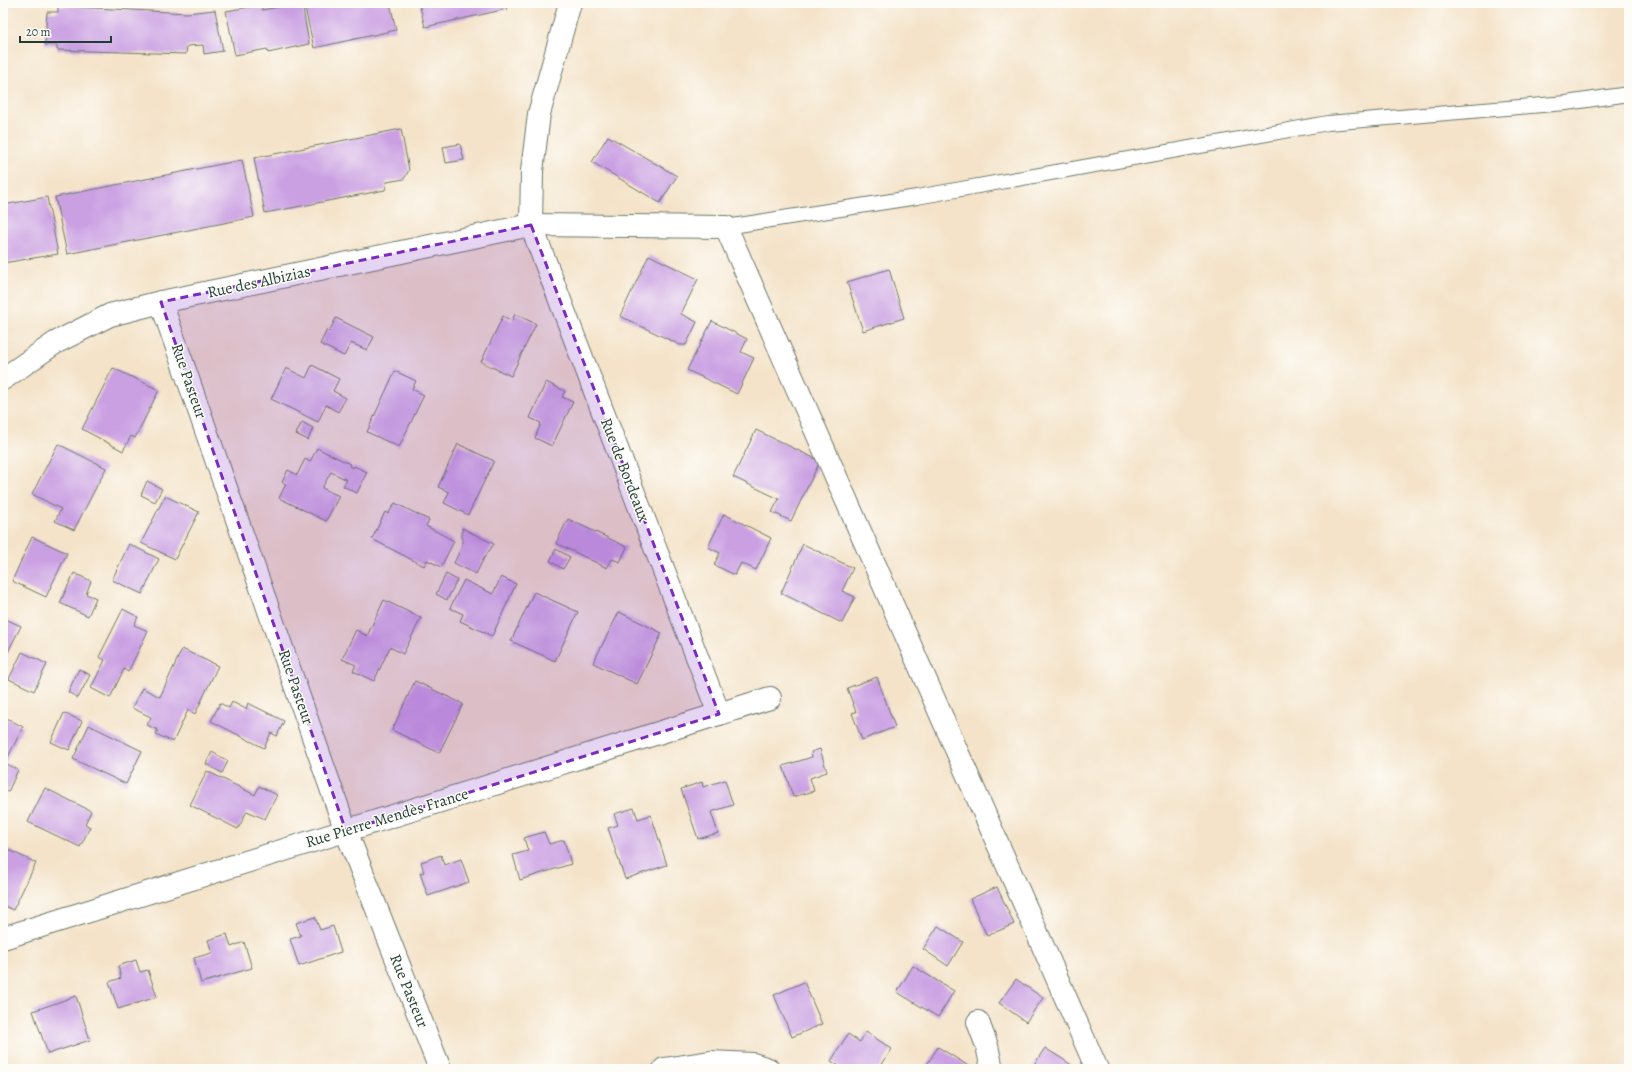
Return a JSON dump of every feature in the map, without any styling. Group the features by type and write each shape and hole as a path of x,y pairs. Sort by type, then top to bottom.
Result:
{"street":[{"path":"531,225 532,171 539,114 570,3"},
{"name":"Rue des Albizias","path":"3,379 55,343 110,315 161,302 531,225 726,227"},
{"name":"Rue de Bordeaux","path":"531,225 719,714"},
{"path":"726,227 1097,1069"},
{"name":"Rue Pasteur","path":"161,302 346,831 440,1069"},
{"name":"Rue Pierre Mendès France","path":"3,938 770,698"},
{"path":"978,1022 987,1046 992,1069"},
{"path":"664,1069 710,1062 753,1064 768,1069"}],"lane":[{"path":"726,227 917,197 1328,123 1566,104 1629,94"}],"highlighted area":[{"path":"531,225 719,714 346,831 161,302"}],"building":[{"path":"302,3 309,44 268,53 267,49 235,55 226,11 262,5 262,10"},
{"path":"328,3 390,3 396,30 314,48 305,8"},
{"path":"419,3 506,3 507,9 425,27"},
{"path":"58,6 187,13 215,10 223,51 204,54 203,45 187,46 186,54 57,50 57,45 45,45 47,12 58,12"},
{"path":"401,129 409,170 404,179 387,182 385,190 265,213 254,158"},
{"path":"608,136 677,176 660,203 592,162"},
{"path":"460,144 464,160 446,163 443,147"},
{"path":"242,160 254,217 67,254 55,197"},
{"path":"47,197 58,254 3,263 3,205"},
{"path":"649,255 698,279 681,314 697,322 686,345 680,345 620,316"},
{"path":"889,269 904,318 863,331 847,282"},
{"path":"515,314 536,324 511,376 481,362 503,316 512,321"},
{"path":"336,318 374,337 367,350 351,343 344,356 320,344 327,330 329,332"},
{"path":"712,321 747,339 741,352 754,358 737,394 687,370"},
{"path":"312,365 339,379 333,391 346,398 338,412 326,405 318,422 271,399 286,368 306,378"},
{"path":"113,368 159,390 135,438 131,436 123,451 82,429"},
{"path":"395,371 416,381 412,389 424,395 399,447 367,432"},
{"path":"546,382 565,391 562,397 573,402 552,446 535,438 541,423 530,418"},
{"path":"302,422 313,428 308,440 296,434"},
{"path":"756,430 820,461 791,521 772,512 779,499 733,477"},
{"path":"58,444 106,468 74,530 55,521 61,509 32,494"},
{"path":"458,444 494,461 468,515 444,503 449,492 438,487"},
{"path":"317,448 350,464 349,466 353,468 354,466 367,472 357,493 343,486 347,480 331,472 322,488 339,496 326,521 279,498 286,484 282,482 288,470 297,475 305,459 310,462"},
{"path":"147,481 162,489 155,502 141,495"},
{"path":"165,496 199,512 175,559 141,543"},
{"path":"395,503 429,520 426,526 454,541 441,567 427,560 424,566 372,539 385,512 388,514"},
{"path":"724,514 771,538 756,570 741,563 735,575 714,565 720,553 708,547"},
{"path":"568,519 627,547 620,562 612,559 607,568 556,543"},
{"path":"462,528 494,544 484,558 476,574 454,563 462,546"},
{"path":"32,537 67,553 46,597 12,581"},
{"path":"129,544 159,559 142,594 112,580"},
{"path":"803,544 853,568 842,591 855,597 842,623 781,593"},
{"path":"556,549 570,557 563,569 550,561"},
{"path":"74,573 91,581 86,594 96,598 88,616 60,603"},
{"path":"446,574 457,580 447,600 436,594"},
{"path":"501,577 516,584 492,636 460,621 463,614 450,608 464,580 493,594"},
{"path":"534,592 578,612 555,661 511,641"},
{"path":"384,600 421,618 403,654 390,647 374,681 353,671 356,665 342,659 356,630 367,636"},
{"path":"123,609 138,617 134,625 148,631 128,672 124,669 110,698 91,688 105,660 99,657"},
{"path":"619,612 662,633 637,684 593,663"},
{"path":"3,618 21,626 6,656 3,654"},
{"path":"182,649 218,666 195,714 188,710 173,742 156,734 158,730 147,725 151,717 132,708 142,688 160,697"},
{"path":"22,652 47,664 34,691 9,679"},
{"path":"79,669 90,675 78,698 68,692"},
{"path":"877,677 895,727 862,740 852,713 856,712 847,688"},
{"path":"415,681 463,704 439,753 392,730"},
{"path":"232,702 246,709 248,703 284,721 277,736 271,733 264,748 211,721 220,703 229,708"},
{"path":"64,713 82,721 69,750 51,742"},
{"path":"3,716 23,727 5,763 18,770 8,792 3,789"},
{"path":"89,725 142,751 126,784 73,759"},
{"path":"820,749 827,772 810,778 814,791 793,797 783,766 812,757 811,752"},
{"path":"212,752 228,761 222,773 206,764"},
{"path":"207,771 255,795 259,786 277,795 265,819 247,811 238,829 190,805"},
{"path":"725,780 733,805 711,812 718,833 698,839 681,789 702,782 703,787"},
{"path":"45,788 91,811 85,824 90,827 80,847 28,822"},
{"path":"634,808 638,819 651,815 667,865 625,879 608,828 618,825 614,814"},
{"path":"544,832 549,844 564,840 571,864 520,880 513,855 528,851 524,838"},
{"path":"3,847 36,863 13,910 3,905"},
{"path":"441,855 444,865 461,859 469,882 428,896 420,873 424,872 421,862"},
{"path":"997,887 1014,924 987,936 970,899"},
{"path":"315,917 320,930 333,926 341,952 299,966 290,939 301,936 296,923"},
{"path":"938,926 963,942 948,966 923,949"},
{"path":"227,934 231,947 244,942 252,968 201,983 194,958 212,953 208,940"},
{"path":"136,960 140,972 148,970 157,997 118,1009 109,982 121,978 118,966"},
{"path":"913,966 954,991 938,1017 897,992"},
{"path":"1016,979 1043,998 1026,1022 999,1003"},
{"path":"804,982 822,1024 792,1037 774,995"},
{"path":"76,996 90,1040 48,1054 33,1011"},
{"path":"866,1032 892,1049 879,1069 844,1069 831,1061 848,1034 860,1042"},
{"path":"938,1047 972,1068 924,1069"},
{"path":"1045,1048 1064,1060 1077,1069 1031,1069"}]}
